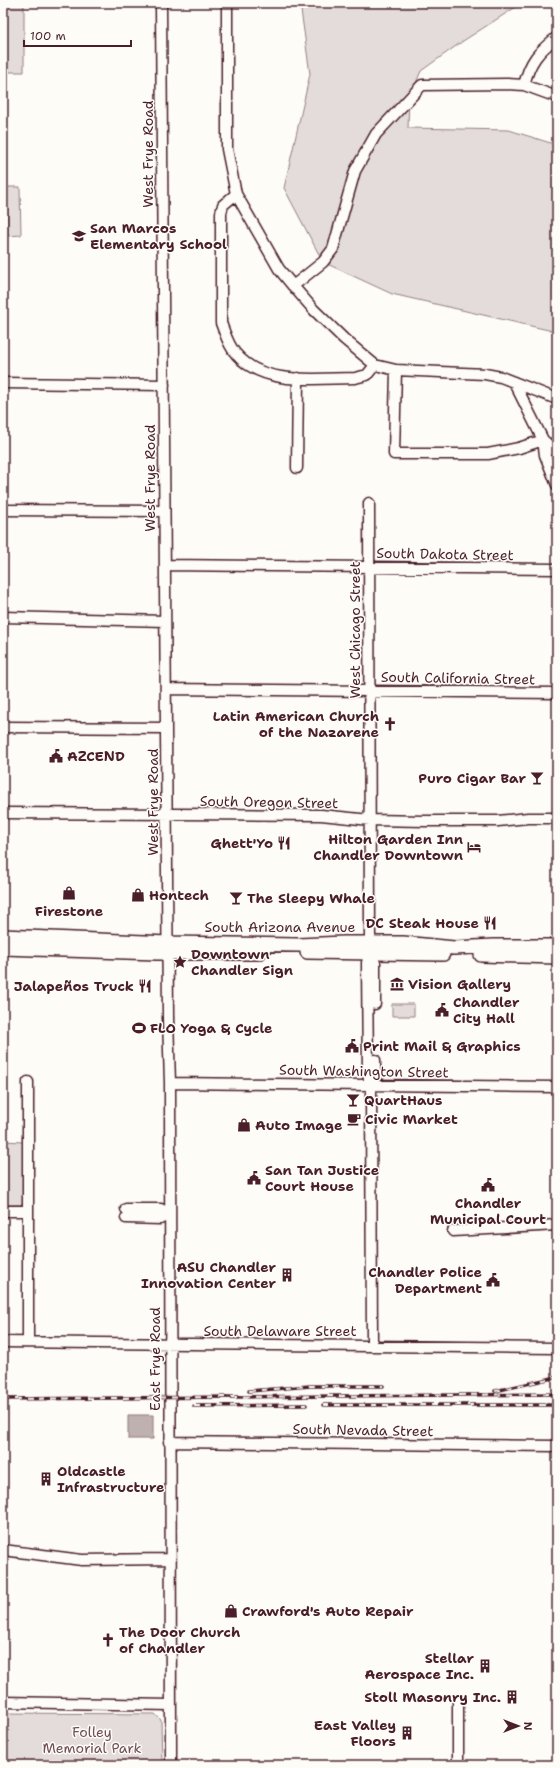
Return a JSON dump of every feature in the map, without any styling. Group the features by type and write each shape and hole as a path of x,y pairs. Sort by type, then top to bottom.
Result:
{"main road":[{"name":"South Arizona Avenue","path":"3,936 104,946"},
{"name":"South Arizona Avenue","path":"370,948 416,943 454,948 494,946 557,946"},
{"name":"South Arizona Avenue","path":"3,948 104,946 168,948 370,948 557,958"}],"street":[{"name":"West Frye Road","path":"161,3 168,948"},
{"path":"227,3 227,149 236,194 280,269 293,286 314,310 344,339 375,365 396,370 485,374 514,382 557,399"},
{"path":"524,85 527,72 534,58 557,37"},
{"path":"293,286 323,262 332,249 355,171 376,134 422,85 524,85 557,97"},
{"path":"236,194 223,205 220,213 221,323 227,340 235,353 245,363 254,369 280,377 355,378 367,375 375,365"},
{"path":"396,370 394,454 488,454 519,448 543,440"},
{"path":"297,468 298,378"},
{"path":"514,382 543,440 557,454"},
{"path":"3,383 164,385"},
{"path":"543,440 545,455 557,485"},
{"name":"West Chicago Street","path":"369,503 370,948 367,963 368,1075 371,1086 372,1345"},
{"path":"3,510 164,511"},
{"name":"South Dakota Street","path":"165,565 557,569"},
{"path":"3,617 165,621"},
{"name":"South California Street","path":"166,689 557,693"},
{"path":"3,727 166,728"},
{"name":"South Oregon Street","path":"3,813 321,815 370,820 498,821 528,818 557,818"},
{"name":"East Frye Road","path":"168,948 170,1083 169,1442 171,1765"},
{"path":"28,1082 28,1342"},
{"name":"South Washington Street","path":"170,1083 557,1087"},
{"path":"3,1210 28,1211"},
{"path":"126,1214 160,1219 170,1214"},
{"path":"453,1231 557,1225"},
{"name":"South Delaware Street","path":"3,1342 557,1348"},
{"name":"South Nevada Street","path":"169,1442 557,1446"},
{"path":"3,1550 82,1560 170,1559"},
{"path":"458,1701 458,1765"},
{"path":"3,1702 170,1705"}],"green space":[{"path":"3,3 24,3 24,72 3,72"},
{"path":"300,3 522,3 463,41 421,71 409,99 408,128 509,130 557,145 557,332 392,294 323,262 284,188 310,74"},
{"path":"7,187 20,187 21,235 8,236"},
{"path":"392,1004 414,1004 414,1016 392,1016"},
{"path":"3,1141 23,1142 23,1202 20,1205 3,1205"},
{"name":"Folley Memorial Park","path":"3,1713 155,1714 161,1720 162,1765 3,1765"}],"shaded area":[{"path":"128,1415 153,1415 153,1439 128,1439"}],"railway":[{"path":"495,1391 557,1377"},
{"path":"249,1391 310,1386 383,1386"},
{"path":"3,1399 557,1394"},
{"path":"194,1406 306,1405"},
{"path":"323,1405 557,1405"}],"place":[{"name":"San Marcos Elementary School","path":"79,236"},
{"name":"Latin American Church of the Nazarene","path":"390,724"},
{"name":"AZCEND","path":"56,756"},
{"name":"Puro Cigar Bar","path":"537,778"},
{"name":"Ghett'Yo","path":"284,843"},
{"name":"Hilton Garden Inn Chandler Downtown","path":"474,847"},
{"name":"Firestone","path":"69,893"},
{"name":"Hontech","path":"138,895"},
{"name":"The Sleepy Whale","path":"236,898"},
{"name":"DC Steak House","path":"490,923"},
{"name":"Downtown Chandler Sign","path":"180,962"},
{"name":"Vision Gallery","path":"397,984"},
{"name":"Jalapeños Truck","path":"145,986"},
{"name":"Chandler City Hall","path":"442,1010"},
{"name":"FLO Yoga & Cycle","path":"139,1028"},
{"name":"Print Mail & Graphics","path":"352,1046"},
{"name":"QuartHaus","path":"353,1100"},
{"name":"Civic Market","path":"354,1119"},
{"name":"Auto Image","path":"244,1125"},
{"name":"San Tan Justice Court House","path":"254,1178"},
{"name":"Chandler Municipal Court","path":"488,1185"},
{"name":"ASU Chandler Innovation Center","path":"287,1275"},
{"name":"Chandler Police Department","path":"493,1280"},
{"name":"Oldcastle Infrastructure","path":"46,1479"},
{"name":"Crawford's Auto Repair","path":"231,1611"},
{"name":"The Door Church of Chandler","path":"108,1640"},
{"name":"Stellar Aerospace Inc.","path":"485,1666"},
{"name":"Stoll Masonry Inc.","path":"512,1697"},
{"name":"East Valley Floors","path":"407,1733"}]}
